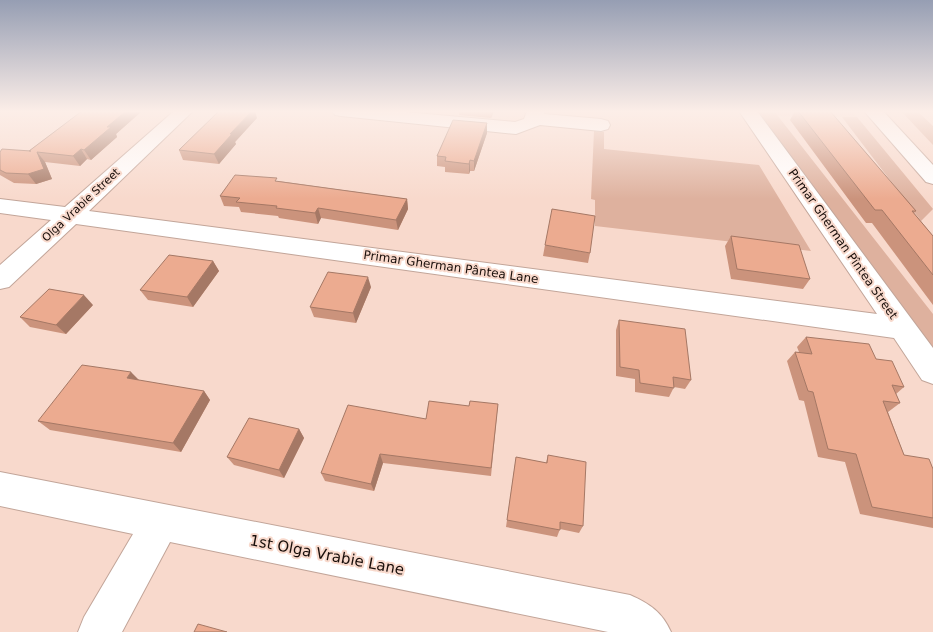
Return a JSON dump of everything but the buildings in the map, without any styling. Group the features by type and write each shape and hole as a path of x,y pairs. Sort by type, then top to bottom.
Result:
{"street":[{"name":"Olga Vrabie Street","path":"0,280 152,140"},
{"name":"Primar Gherman Pîntea Street","path":"769,140 933,371"},
{"path":"899,140 933,178"},
{"name":"Primar Gherman Pântea Lane","path":"0,206 902,328"},
{"name":"1st Olga Vrabie Lane","path":"0,489 630,616 650,632"},
{"path":"98,632 162,522"}],"shaded area":[{"path":"594,140 604,140 604,149 759,165 811,251 595,226 595,200 591,199"},
{"path":"779,140 797,140 933,314 933,353"},
{"path":"860,140 876,140 933,209 921,221"}]}
